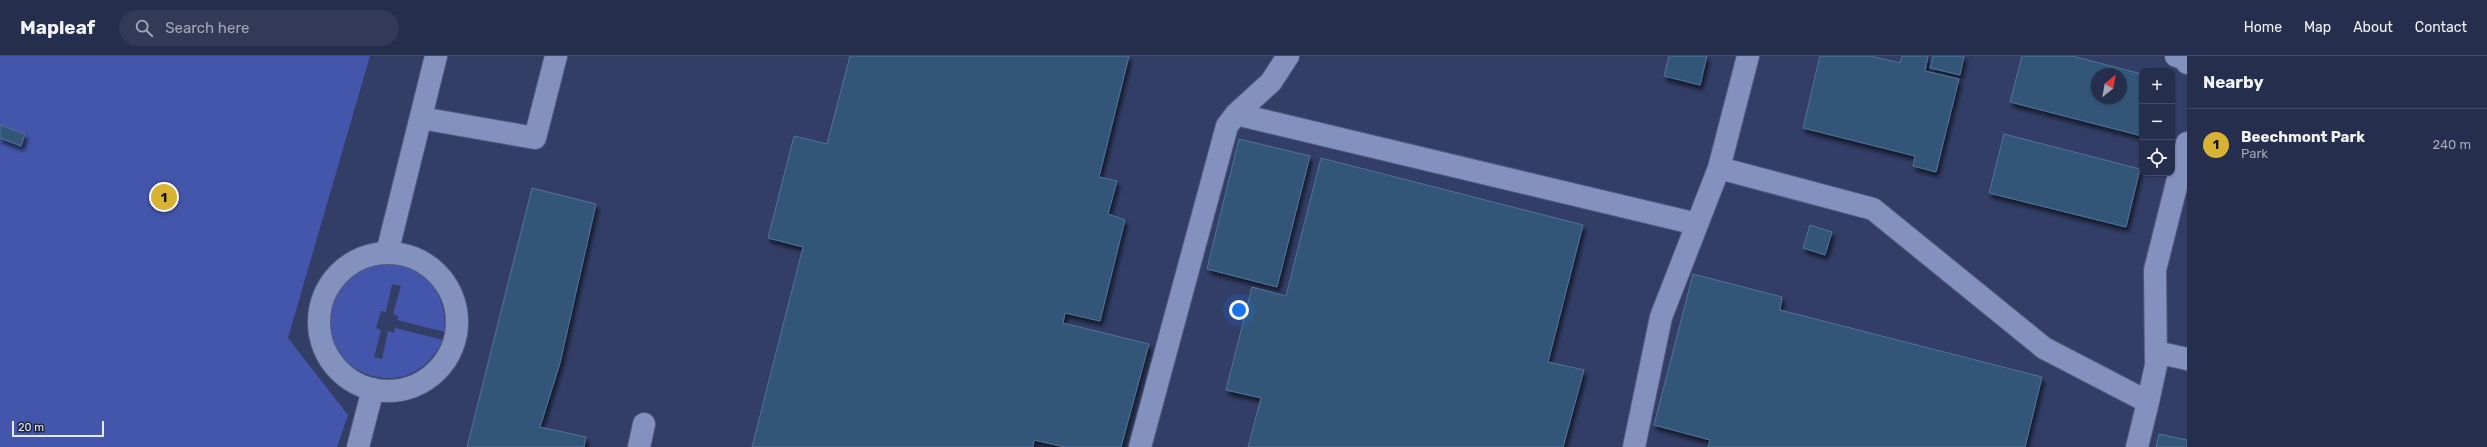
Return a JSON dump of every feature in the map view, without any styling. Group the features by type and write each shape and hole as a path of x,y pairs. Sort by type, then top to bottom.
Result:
{"street":[{"path":"387,253 436,56"},
{"path":"421,118 535,138 556,56"},
{"path":"1140,447 1227,126 1236,114 1271,82 1288,56"},
{"path":"1634,447 1661,317 1719,168 1748,56"},
{"path":"2176,56 2183,58 2187,63"},
{"path":"1236,114 1697,224"},
{"path":"2137,447 2156,365 2155,270 2187,143"},
{"path":"1719,168 1873,209 2044,348 2148,402"},
{"path":"379,253 387,253 402,254 423,262 439,276 451,294 457,315 456,337 448,357 434,374 422,382 395,391 373,389 351,380 333,364 322,342 319,319 324,295 336,275 356,260 379,253"},
{"path":"2156,352 2187,359"},
{"path":"358,447 373,389"},
{"path":"639,447 644,424"}],"shaded area":[{"path":"0,56 370,56 288,338 348,415 337,447 0,447"},
{"path":"390,264 415,271 425,278 432,286 438,295 442,306 445,318 445,332 397,320 398,316 393,314 401,286 392,284 386,312 381,311 376,328 381,330 374,357 382,359 388,331 394,333 395,328 443,340 426,364 405,376 382,378 361,372 344,358 332,340 329,318 337,293 347,280 359,271 374,266"}],"building":[{"path":"850,56 1129,56 1099,177 1117,181 1108,214 1125,220 1100,321 1065,313 1063,323 1149,344 1121,447 1065,447 1034,440 1033,447 752,447 803,247 768,238 794,136 827,144"},
{"path":"1669,56 1707,56 1700,85 1664,76"},
{"path":"1820,56 1871,56 1900,63 1902,56 1928,56 1925,71 1959,79 1936,172 1913,166 1915,156 1803,128"},
{"path":"1933,56 1964,56 1960,75 1930,68"},
{"path":"2022,56 2072,56 2119,68 2091,68 2091,104 2127,104 2127,70 2139,73 2139,135 2010,102"},
{"path":"0,125 25,134 21,146 0,138"},
{"path":"2004,134 2139,169 2126,227 1989,193"},
{"path":"1239,139 1310,156 1277,287 1207,269"},
{"path":"1321,158 1583,225 1548,362 1584,370 1563,447 1248,447 1261,398 1226,390 1252,287 1286,296"},
{"path":"532,188 596,204 560,363 540,427 586,437 584,447 467,447"},
{"path":"1810,225 1832,232 1825,255 1803,248"},
{"path":"1693,274 1782,297 1780,310 2042,377 2025,447 1708,447 1710,440 1654,425"},
{"path":"2159,434 2187,440 2187,447 2156,447"}],"place":[{"name":"Beechmont Park","path":"164,197"}]}
